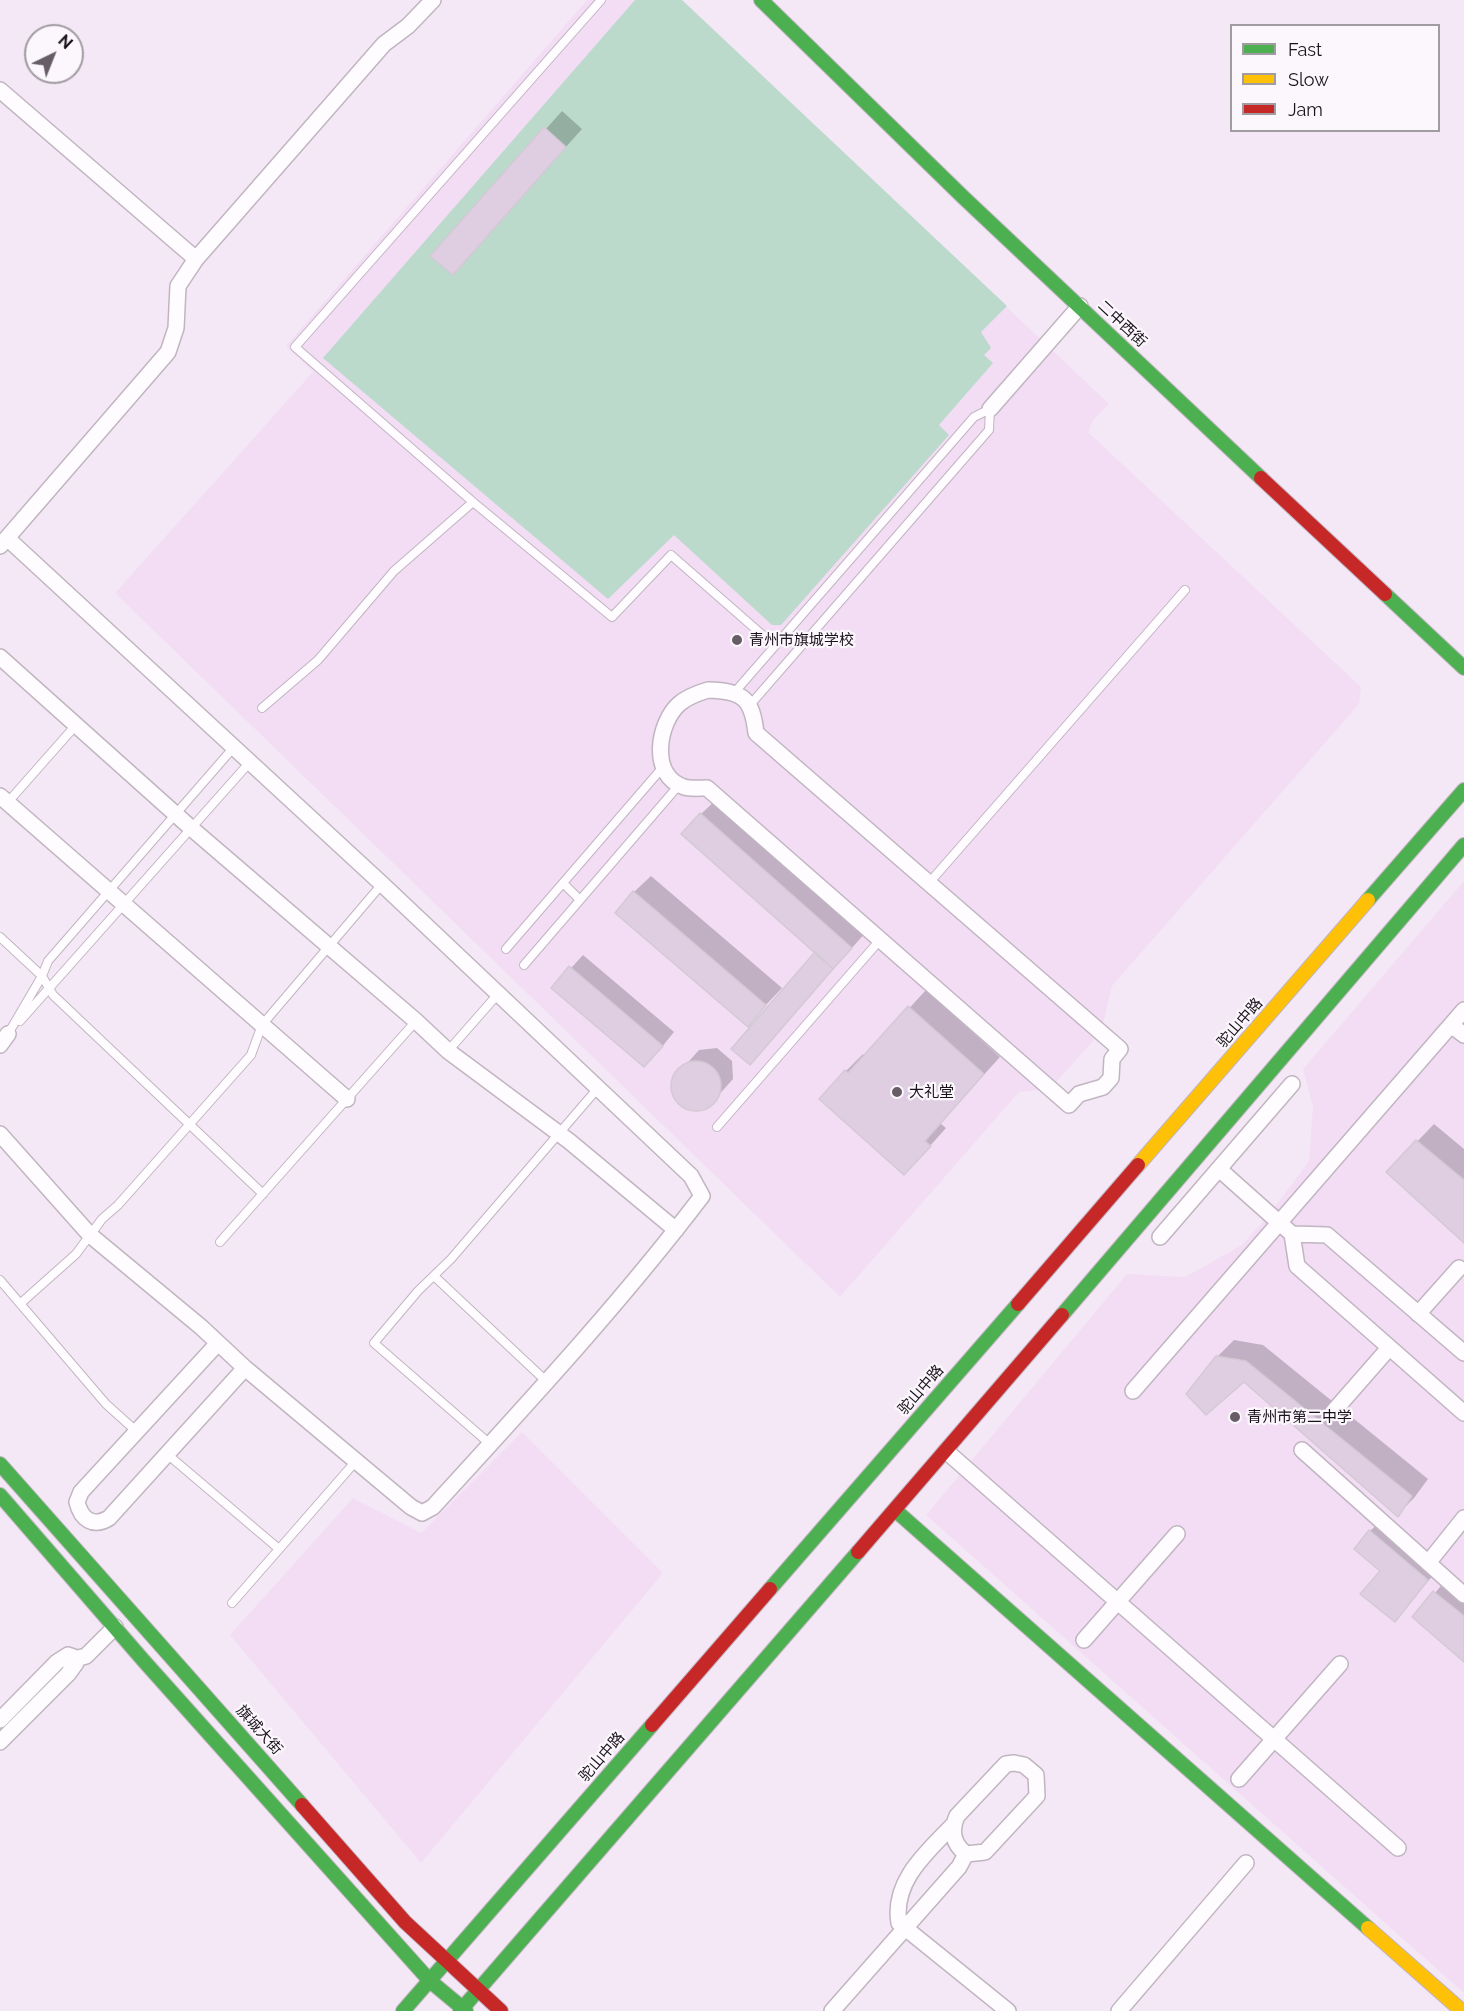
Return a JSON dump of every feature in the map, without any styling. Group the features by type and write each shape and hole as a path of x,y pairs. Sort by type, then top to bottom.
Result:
{"main road":[{"name":"二中西街","path":"761,0 1080,306 1464,668"},
{"name":"驼山中路","path":"403,2011 1464,790"},
{"path":"0,1495 115,1628 430,1981 463,2010 477,1989 946,1451 1464,845"},
{"name":"旗城大街","path":"0,1464 405,1922 501,2011"},
{"path":"895,1510 1462,2011"}],"street":[{"path":"0,1134 90,1235 356,1461 411,1507 422,1513 433,1507 546,1381 676,1230 702,1196 691,1176 382,884 2,538 168,352 176,328 178,286 196,259 384,44 408,26 433,0"},
{"path":"0,90 196,259"},
{"path":"990,409 1080,306"},
{"path":"0,657 191,828 448,1051 558,1134 676,1230"},
{"path":"708,690 734,693 745,698 754,712 756,733 1120,1049 1112,1059 1111,1078 1103,1087 1079,1094 1069,1105 707,788 685,788 679,785 663,767 661,732 679,703 708,690"},
{"path":"4,799 347,1099"},
{"path":"1133,1391 1464,1010"},
{"path":"1451,1025 1464,1035"},
{"path":"1160,1237 1292,1084"},
{"path":"1219,1169 1292,1234 1327,1235 1464,1353"},
{"path":"1292,1234 1297,1266 1464,1413"},
{"path":"1418,1314 1459,1268"},
{"path":"218,1342 81,1492 76,1502 84,1518 93,1523 100,1523 109,1518 245,1368"},
{"path":"1333,1412 1389,1347"},
{"path":"1302,1450 1464,1595"},
{"path":"946,1451 1398,1848"},
{"path":"65,1537 84,1518"},
{"path":"1428,1563 1464,1518"},
{"path":"1084,1640 1177,1534"},
{"path":"75,1659 86,1656 115,1628"},
{"path":"0,1720 64,1656 71,1655 75,1659"},
{"path":"0,1742 68,1674 75,1664 75,1659"},
{"path":"1239,1779 1340,1664"},
{"path":"952,1826 957,1847 966,1854 985,1852 1037,1796 1036,1775 1024,1765 1006,1764 909,1871 897,1913 899,1923 1008,2011"},
{"path":"831,2011 959,1867 966,1854"},
{"path":"1119,2011 1246,1863"}],"lane":[{"path":"602,0 296,346 473,502 612,617 671,555 775,646"},
{"path":"734,693 974,417 990,409 989,430 750,705"},
{"path":"262,708 318,660 394,571 473,502"},
{"path":"929,883 1185,590"},
{"path":"4,799 76,725"},
{"path":"4,1039 42,976 48,961 234,747"},
{"path":"4,1039 250,762"},
{"path":"506,949 663,767"},
{"path":"524,965 679,785"},
{"path":"562,883 580,900"},
{"path":"21,1303 76,1254 90,1235 252,1055 262,1025 382,884"},
{"path":"0,937 42,976 53,995 191,1123 263,1194"},
{"path":"717,1127 880,940"},
{"path":"448,1051 498,994"},
{"path":"220,1242 416,1021"},
{"path":"490,1444 374,1343 598,1088"},
{"path":"434,1276 546,1381"},
{"path":"0,1280 106,1404 136,1431"},
{"path":"167,1454 279,1549"},
{"path":"232,1603 356,1461"}],"shaded area":[{"name":"青州市旗城学校","path":"587,0 682,0 1109,404 1093,420 1088,432 1361,687 1359,704 1112,986 1101,1032 1050,1089 1019,1092 840,1297 115,593 313,372 286,346"},
{"name":"青州市第二中学","path":"1464,881 1464,1993 926,1515 1127,1274 1185,1277 1242,1245 1269,1215 1309,1161 1313,1107 1303,1069"},
{"path":"522,1432 663,1573 421,1863 230,1635 353,1498 421,1533"}],"green space":[{"path":"635,0 682,0 1007,306 981,332 991,348 984,355 993,363 939,425 949,435 781,625 772,625 674,535 608,599 323,358"}],"building":[{"path":"544,127 566,147 453,275 430,256"},
{"path":"700,813 852,948 833,969 681,834"},
{"path":"633,891 766,1005 748,1027 615,913"},
{"path":"815,952 833,969 750,1065 731,1049"},
{"path":"569,966 663,1046 644,1067 551,988"},
{"name":"大礼堂","path":"908,1006 984,1074 925,1141 931,1146 904,1175 819,1099 845,1070 848,1073"},
{"path":"691,1061 701,1061 714,1068 721,1081 721,1091 714,1104 701,1111 691,1111 682,1107 675,1100 671,1091 671,1081 675,1072 682,1065"},
{"path":"1416,1140 1464,1180 1464,1243 1386,1172"},
{"path":"1216,1356 1246,1361 1412,1496 1398,1517 1244,1382 1206,1415 1186,1394"},
{"path":"1369,1530 1428,1580 1395,1622 1360,1594 1380,1571 1354,1549"},
{"path":"1433,1591 1464,1616 1464,1662 1412,1617"}],"traffic: fast":[{"path":"761,0 963,197 1261,478"},
{"path":"1385,594 1464,668"},
{"path":"1368,900 1464,790"},
{"path":"1062,1315 1464,845"},
{"path":"770,1589 1018,1304"},
{"path":"0,1464 302,1805"},
{"path":"0,1495 143,1660 430,1981 466,2011"},
{"path":"895,1510 1368,1928"},
{"path":"460,2011 858,1552"},
{"path":"403,2011 652,1725"}],"traffic: slow":[{"path":"1138,1165 1368,900"},
{"path":"1368,1928 1462,2011"}],"traffic: jam":[{"path":"1261,478 1385,594"},
{"path":"1018,1304 1138,1165"},
{"path":"858,1552 1062,1315"},
{"path":"652,1725 770,1589"},
{"path":"302,1805 405,1922 501,2011"}],"place":[{"name":"青州市旗城学校","path":"737,640"},
{"name":"大礼堂","path":"897,1092"},
{"name":"青州市第二中学","path":"1235,1417"}]}
